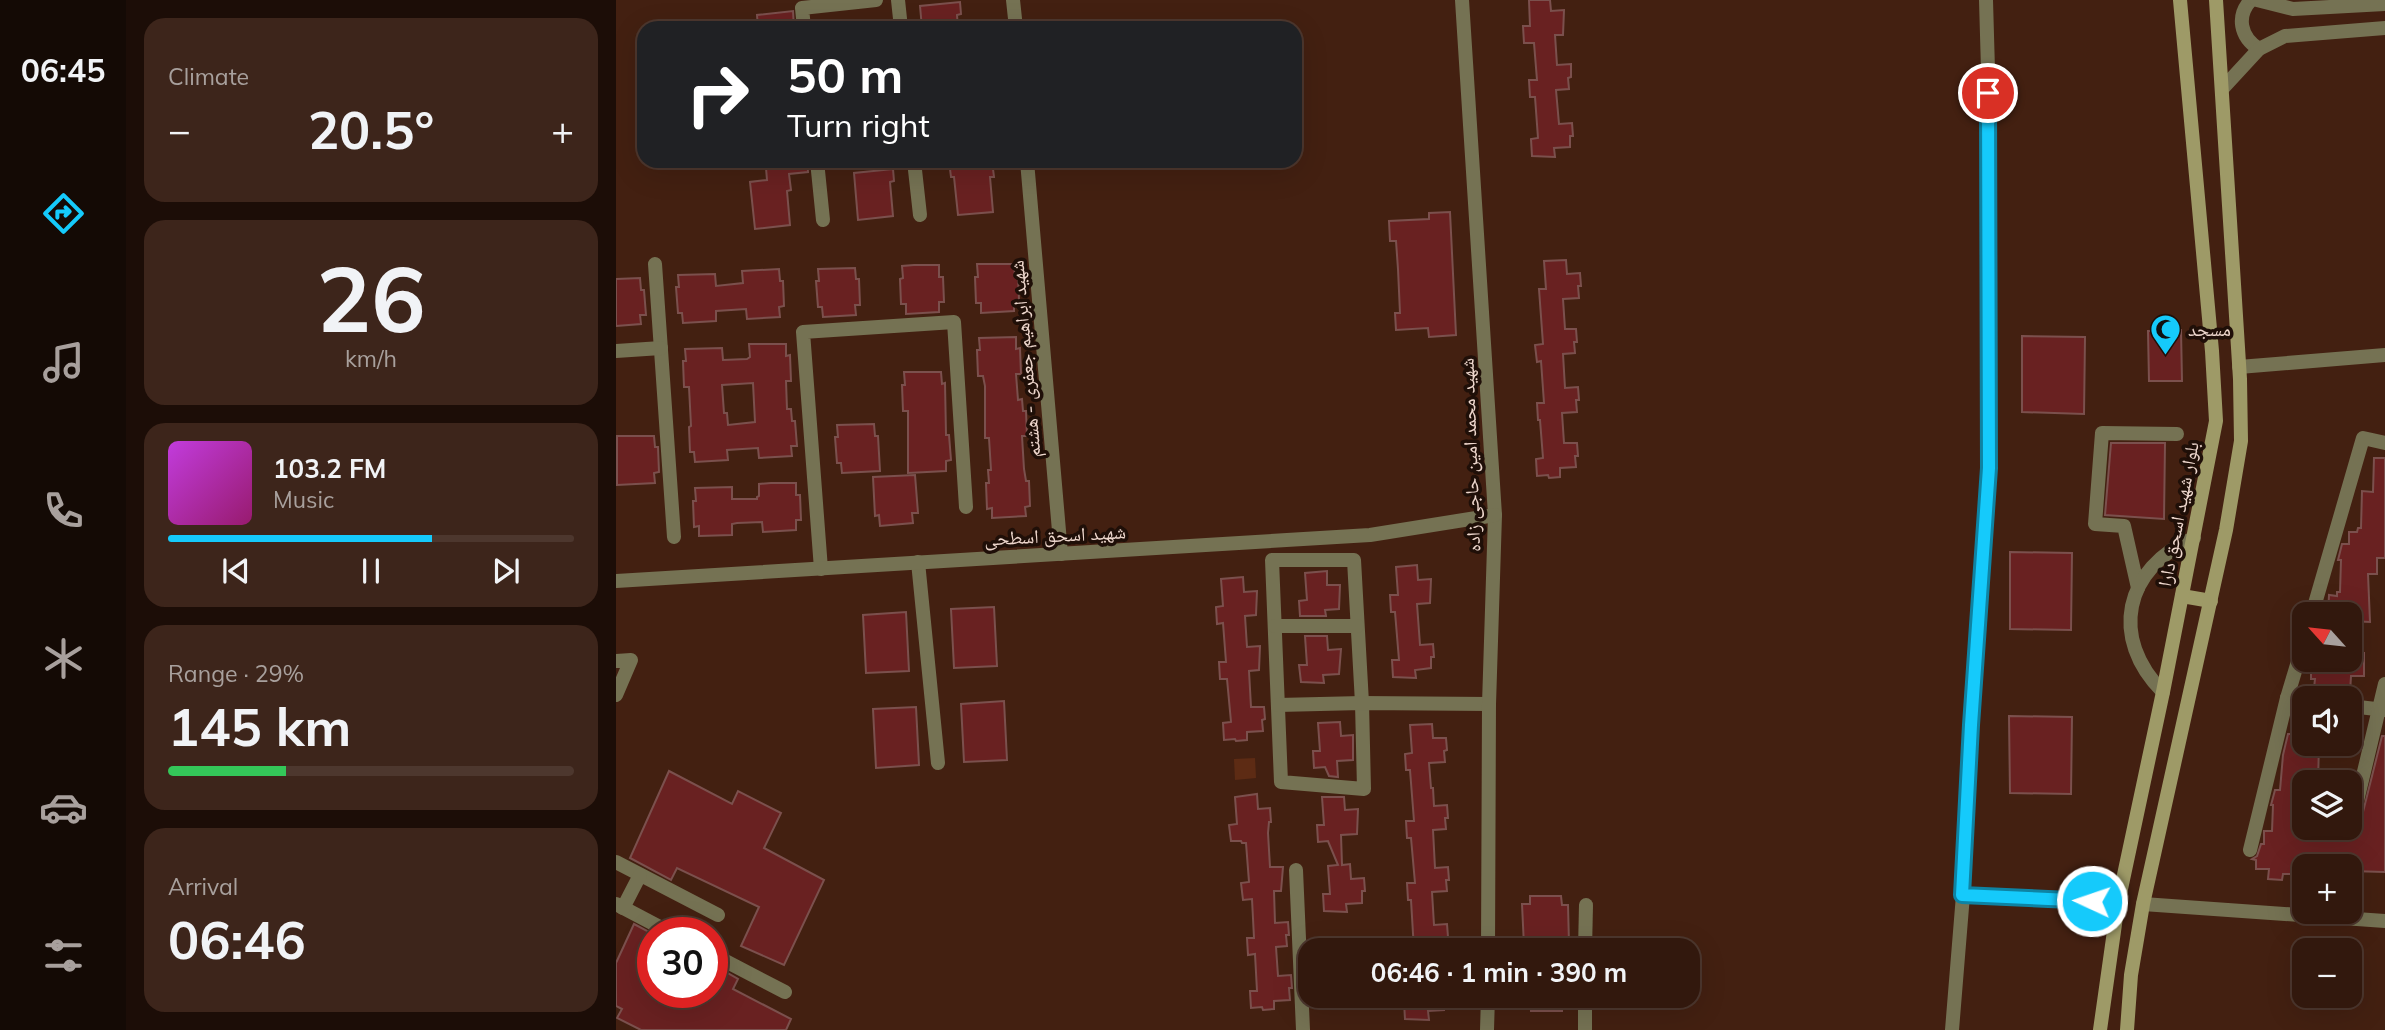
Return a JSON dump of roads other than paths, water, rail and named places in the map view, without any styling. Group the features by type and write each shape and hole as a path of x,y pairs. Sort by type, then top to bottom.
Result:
{"main road":[{"name":"بلوار شهید اسحق دارا","path":"2100,1030 2118,903 2216,421 2180,0"},
{"path":"2127,1030 2131,975 2143,904 2211,601 2241,442 2239,367 2216,0"},
{"path":"2182,596 2211,601"},
{"path":"2118,903 2143,904"}],"street":[{"path":"803,21 802,8 876,0"},
{"path":"898,0 900,21"},
{"path":"1013,0 1015,21"},
{"name":"شهید محمد امین حاجی زاده","path":"1462,0 1495,515 1489,704 1488,938"},
{"path":"1952,1030 1989,468 1990,140 1986,0"},
{"path":"2262,47 2253,37 2248,24 2258,1 2293,9 2385,4"},
{"path":"2223,88 2262,47 2285,36 2385,28"},
{"path":"818,168 823,220"},
{"path":"915,168 920,215"},
{"name":"شهید ابراهیم جعفری - هشتم","path":"1028,168 1061,554"},
{"path":"655,264 674,537"},
{"path":"821,569 803,332 954,322 966,508"},
{"path":"616,351 661,348"},
{"path":"2239,367 2385,355"},
{"path":"2138,588 2124,526 2095,524 2102,432 2177,434"},
{"path":"2315,602 2363,438 2385,443"},
{"name":"شهید اسحق اسطحی","path":"616,581 1370,535 1495,515"},
{"path":"2163,692 2150,679 2133,645 2130,625 2132,606 2147,571 2160,557 2194,538"},
{"path":"1354,559 1357,626 1364,789 1281,782 1272,560 1354,559"},
{"path":"918,562 938,763"},
{"path":"1275,626 1357,626"},
{"path":"616,661 631,660 616,695"},
{"path":"2250,850 2295,672"},
{"path":"2362,784 2382,709 2385,684"},
{"path":"2287,698 2292,699"},
{"path":"1278,705 1489,704"},
{"path":"2362,707 2382,709"},
{"path":"616,862 718,915"},
{"path":"1296,870 1303,1030"},
{"path":"640,875 620,906 641,917"},
{"path":"1962,895 2118,903"},
{"path":"2143,904 2385,921"},
{"path":"1585,938 1586,905"},
{"path":"728,962 785,992"},
{"path":"1487,1030 1488,1008"},
{"path":"1585,1008 1585,1030"}],"place":[{"name":"مسجد","path":"2165,356"}]}
